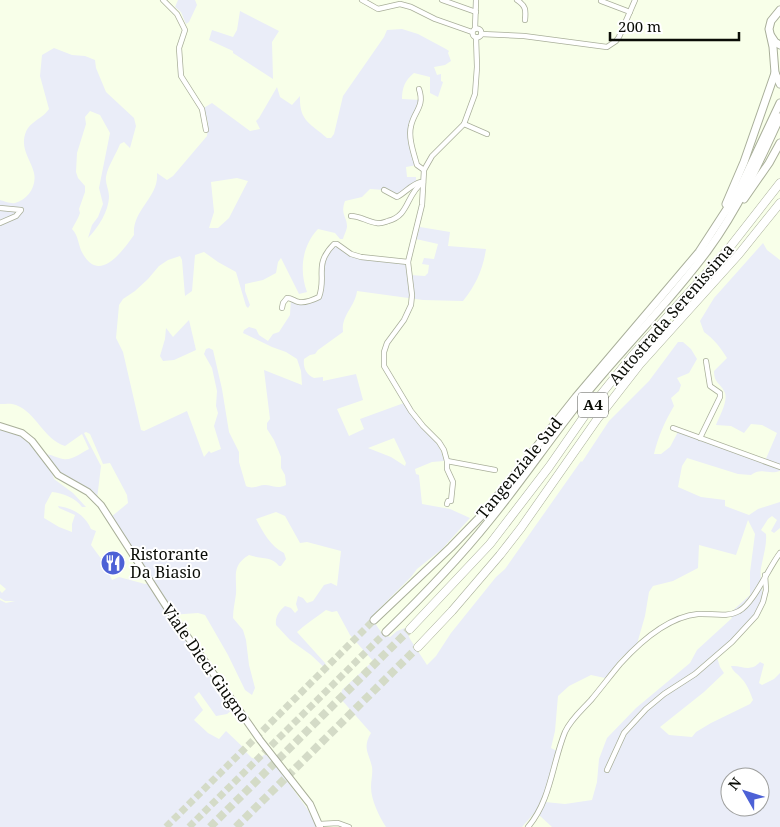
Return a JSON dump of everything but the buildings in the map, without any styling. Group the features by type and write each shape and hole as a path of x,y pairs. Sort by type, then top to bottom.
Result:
{"highway":[{"path":"708,240 733,191 775,74 770,34 771,21 780,10"},
{"path":"770,34 775,42 780,45"},
{"path":"775,62 780,52"},
{"path":"775,74 780,84"},
{"name":"Tangenziale Sud","path":"374,620 484,513 576,397 671,287 708,240 738,192 780,103"},
{"name":"Tangenziale Sud","path":"386,632 429,589 490,520 580,401 696,266 734,211 780,117"},
{"path":"734,211 753,187 780,143"},
{"name":"Autostrada Serenissima","path":"410,629 490,544 549,467 590,408 632,356 730,246 780,183"},
{"name":"Autostrada Serenissima","path":"418,647 500,555 598,418 640,364 739,254 780,203"}],"main road":[{"name":"Viale Dieci Giugno","path":"0,426 22,433 32,441 58,475 88,492 101,505 166,606 260,740 310,804 320,826"}],"street":[{"path":"163,0 177,14 185,30 179,48 181,76 202,109 206,130"},
{"path":"362,0 378,9 400,4 411,7 435,19 473,30 479,29 481,34"},
{"path":"442,0 460,8 476,12"},
{"path":"447,504 448,501 451,501 453,482 447,469 447,461 439,442 411,411 384,366 384,352 387,343 404,320 411,305 412,295 408,262 422,205 424,170 432,156 464,124 475,94 477,67 476,38 473,36 473,30 476,0"},
{"path":"517,0 523,4 526,11 524,20"},
{"path":"600,0 630,12"},
{"path":"607,0 612,4"},
{"path":"476,38 481,34 524,36 607,47 616,41 635,0"},
{"path":"419,89 421,104 410,130 418,166 424,170"},
{"path":"464,124 487,134"},
{"path":"384,190 397,197 414,184 422,182"},
{"path":"351,216 358,216 376,223 397,218 402,215 411,194 422,182"},
{"path":"0,208 21,210 16,216 0,223"},
{"path":"282,308 287,298 299,302 311,301 320,297 322,289 320,267 334,244 361,257 408,262"},
{"path":"700,438 720,397 720,393 710,386 706,361"},
{"path":"673,428 780,467"},
{"path":"447,461 495,470"},
{"path":"528,827 544,802 568,726 620,664 656,632 673,621 699,614 729,614 739,611 751,600 780,552"},
{"path":"606,770 624,733 646,709 664,694 695,674 732,642 756,616 766,590 765,574"},
{"path":"320,826 330,826 338,823 349,827"}],"shaded area":[{"path":"178,0 195,0 197,5 189,22 186,24 181,12 175,7"},
{"path":"240,11 279,31 272,42 273,79 233,53 233,51 209,40 212,30 233,37 237,30"},
{"path":"402,29 418,34 449,51 451,61 445,65 434,67 437,75 441,74 441,81 443,82 438,97 430,93 430,77 414,73 408,78 403,88 402,99 421,100 410,130 417,165 406,167 407,177 416,177 416,183 397,197 384,190 370,189 362,197 345,201 343,212 347,229 343,239 340,239 335,233 318,229 308,243 303,259 303,275 307,292 299,294 281,258 278,262 276,273 263,280 245,284 245,291 250,305 248,308 236,272 204,252 195,255 192,291 185,296 180,256 168,260 159,266 148,279 123,299 119,305 116,338 123,352 141,430 144,431 187,411 204,457 209,451 211,453 221,449 214,426 218,413 216,406 217,391 212,368 204,354 206,349 209,348 213,350 229,432 239,452 239,462 246,486 266,485 278,487 286,485 285,475 281,468 281,457 267,429 267,423 270,419 264,370 302,385 301,371 297,359 286,352 243,333 244,330 249,327 256,329 259,335 268,341 273,334 279,332 290,315 291,298 297,301 319,297 320,267 334,244 351,254 408,262 410,275 425,276 428,273 429,265 422,264 424,258 434,259 438,244 416,239 420,227 450,232 448,246 486,249 478,276 472,289 463,301 423,300 357,291 354,302 344,321 343,332 315,354 304,359 307,373 314,378 323,377 323,381 356,374 363,400 337,409 349,436 364,429 360,419 404,403 418,423 438,445 444,461 432,462 415,469 416,474 419,475 422,504 450,509 470,518 442,549 417,569 372,616 379,629 387,636 390,637 397,631 405,628 427,665 436,656 451,633 496,577 505,569 609,421 649,381 678,342 683,342 691,349 697,359 689,373 677,378 681,385 679,391 671,398 674,406 662,429 654,454 661,454 670,447 679,430 765,461 777,433 762,425 751,424 744,433 731,426 716,425 726,397 715,379 714,371 727,358 711,337 704,332 700,321 714,298 763,243 767,250 780,260 780,471 761,471 751,475 738,474 687,458 682,466 678,487 701,497 725,500 725,506 749,515 758,509 780,502 780,528 774,533 771,531 777,520 772,516 761,530 766,534 761,572 762,599 750,622 716,654 724,673 704,692 660,727 669,735 692,737 696,732 711,723 750,704 753,700 748,688 731,666 749,668 760,662 764,664 759,683 762,685 774,679 780,673 780,827 552,827 539,815 545,802 565,804 592,800 597,782 599,759 607,738 636,708 690,663 697,650 732,618 729,614 750,595 750,572 755,534 748,520 736,555 699,545 698,568 673,581 653,586 649,592 637,644 621,658 605,678 591,675 569,686 558,696 555,731 551,748 559,752 544,802 522,827 386,827 376,808 371,792 372,769 367,743 371,733 340,698 342,690 373,661 350,635 337,611 326,610 297,632 325,663 329,672 311,655 290,640 276,625 278,614 285,606 291,608 295,613 298,610 296,604 298,596 307,603 313,601 324,585 331,583 337,586 341,551 307,542 300,543 285,516 276,512 256,519 268,539 284,553 286,559 279,566 269,559 249,555 243,559 236,572 233,618 243,630 246,640 249,665 255,688 252,695 245,690 205,615 198,613 170,615 236,707 227,714 216,716 199,692 194,697 203,710 194,720 208,733 219,739 226,731 252,758 258,759 267,753 308,810 317,827 0,827 0,600 6,603 15,601 5,601 0,598 0,591 2,593 6,589 0,584 0,426 22,433 50,466 54,479 73,493 86,507 82,507 68,496 52,492 45,505 44,518 72,532 75,515 58,506 69,508 78,513 91,529 96,531 91,545 105,564 112,580 119,577 145,584 153,582 111,517 128,503 127,495 110,463 103,464 90,434 84,433 101,466 97,499 64,478 44,454 66,459 77,456 89,449 82,434 65,446 51,438 23,409 14,404 0,404 0,200 15,203 28,196 33,187 35,178 25,149 24,140 25,134 31,125 49,109 40,76 42,55 54,48 72,55 85,56 95,60 96,68 106,92 134,118 136,126 130,148 124,142 120,144 110,164 106,179 109,202 99,224 88,238 92,225 98,217 103,204 99,188 110,133 100,115 90,111 85,117 86,124 77,153 76,172 78,178 85,186 85,192 79,209 80,213 72,229 83,254 90,262 97,266 104,265 118,256 134,235 134,226 137,218 157,182 157,173 167,180 173,176 207,136 208,122 202,109 212,103 250,131 260,129 256,121 277,87 280,97 292,105 300,96 301,111 307,121 327,138 331,138 334,134 343,96 387,30","holes":["237,178 248,181 229,218 218,228 209,228 214,212 211,182","394,438 406,463 405,466 391,457 368,448"]},
{"path":"189,320 196,350 174,360 163,361 160,356 166,328 173,337"}],"tunnel":[{"path":"166,827 374,620"},
{"path":"210,827 410,629"},
{"path":"189,827 386,632"},
{"path":"236,827 418,647"}],"place":[{"name":"Ristorante Da Biasio","path":"113,563"}]}
